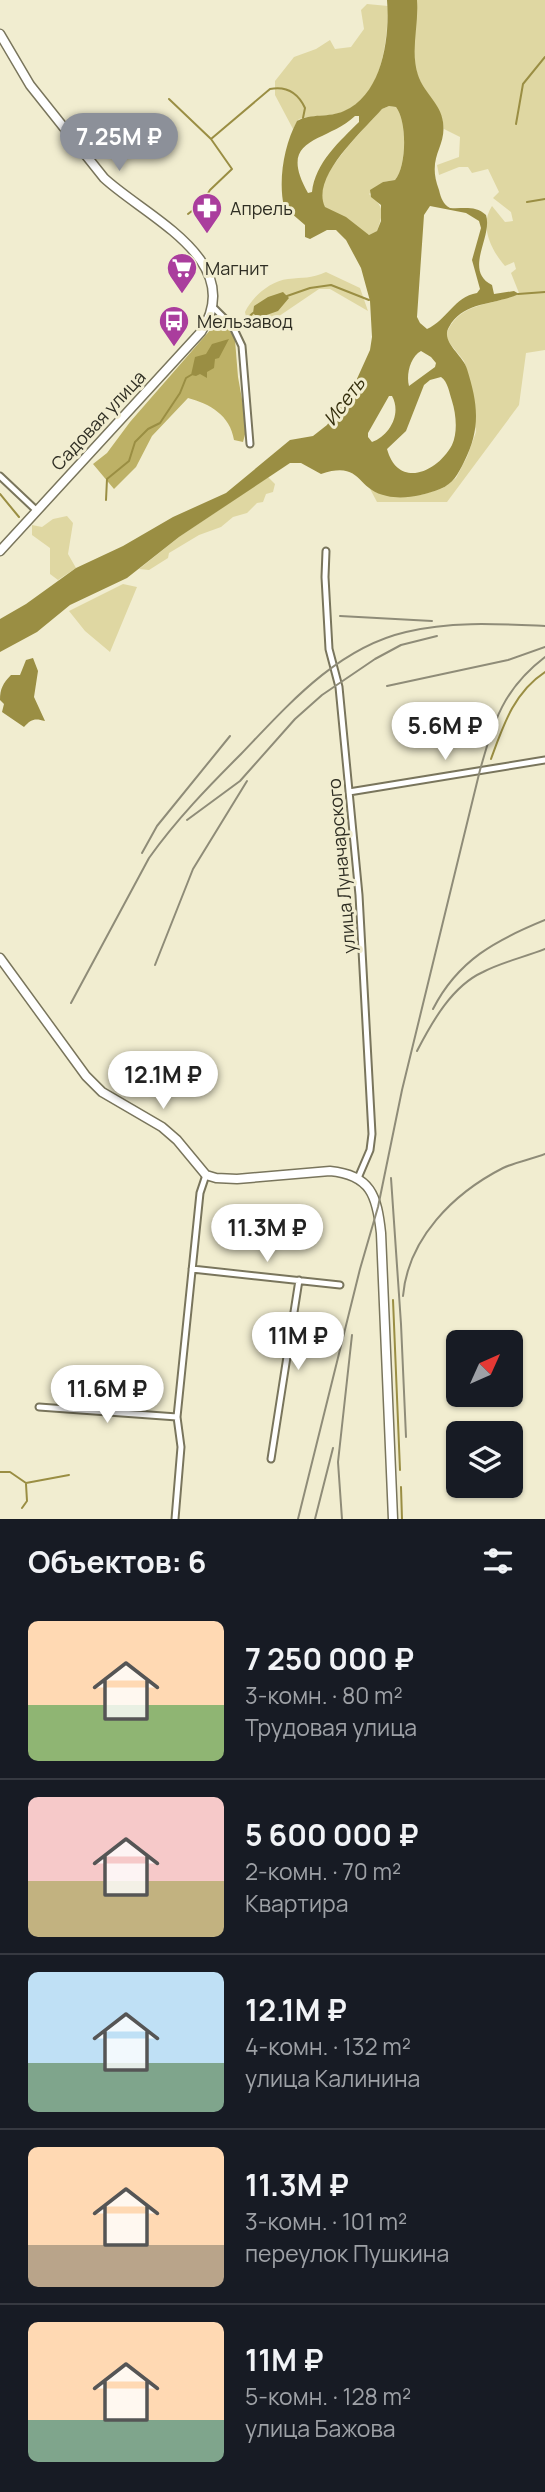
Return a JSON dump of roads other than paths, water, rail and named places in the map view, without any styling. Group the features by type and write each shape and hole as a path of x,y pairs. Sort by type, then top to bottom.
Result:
{"main road":[{"path":"0,34 30,85 104,178 117,191 181,237 197,254 213,290 214,307"},
{"name":"Садовая улица","path":"0,551 201,332 214,307"},
{"path":"0,958 86,1076 102,1092 162,1127 177,1140 206,1175 237,1179 345,1172 358,1178 372,1193 381,1233 393,1519"}],"street":[{"path":"214,307 233,327 242,346 250,444"},
{"path":"0,476 36,510"},
{"name":"улица Луначарского","path":"326,551 324,577 329,649 339,687 360,907 372,1134 370,1150 358,1178"},
{"path":"349,792 545,760"},
{"path":"175,1519 181,1447 177,1417 200,1193 206,1175"},
{"path":"192,1269 340,1285"},
{"path":"271,1459 299,1280"},
{"path":"39,1407 177,1417"}],"water":[{"name":"Исеть","path":"387,0 417,0 416,66 418,75 439,110 443,122 435,169 441,196 450,208 473,209 486,215 480,271 484,279 492,285 494,294 514,291 519,294 462,312 449,327 447,338 467,369 474,394 476,416 473,438 457,474 440,489 414,496 394,497 377,493 352,473 335,471 321,474 301,463 290,463 179,537 127,578 70,605 37,632 0,652 0,619 76,568 123,546 173,517 226,493 290,440 313,436 327,425 356,381 370,350 372,337 370,301 361,268 346,240 336,230 327,230 310,239 305,237 305,225 284,207 282,174 289,141 297,121 344,111 368,92 381,63 388,14","holes":["396,107 404,133 402,165 395,180 383,182 370,190 371,197 381,205 381,221 377,231 369,235 346,217 325,207 322,195 332,168 352,141 382,109","359,116 359,122 323,162 312,192 308,193 300,174 298,161 301,151 308,144","430,206 466,213 479,221 481,228 472,260 480,289 462,299 427,329 417,317 424,215","421,351 436,363 435,367 409,386 410,367","441,377 445,382 455,412 455,434 452,445 437,463 428,469 408,473 392,461 387,449 406,431 424,385","389,396 392,396 395,403 392,424 378,439 372,442 368,437"]},
{"path":"283,292 289,298 278,311 258,318 253,313 254,306"},
{"path":"229,339 219,358 215,359 214,368 207,372 207,378 200,374 191,375 195,357 206,354 212,344"},
{"path":"33,658 38,671 34,697 45,721 33,720 24,727 2,712 4,704 0,700 2,686 8,678 11,675 20,675 26,660"}],"waterway":[{"path":"516,124 523,84 545,57"},
{"path":"188,214 202,203 210,190 232,169 211,139 270,89 286,90 299,98 305,108 303,118"},
{"path":"169,99 211,139"},
{"path":"527,202 545,199"},
{"path":"287,296 310,288 331,285 369,300"},
{"path":"518,294 545,292"},
{"path":"241,324 253,313"},
{"path":"106,500 107,479 129,461 135,442 148,429 160,423 180,393 186,378 191,375"},
{"path":"0,494 19,517"},
{"path":"491,759 505,722 517,700 525,689 545,672"},
{"path":"393,1300 400,1470"},
{"path":"0,1472 10,1472 26,1483 69,1475"},
{"path":"22,1508 27,1501 26,1484"},
{"path":"401,1487 402,1519"}],"railway":[{"path":"340,616 432,621"},
{"path":"71,1003 159,844 205,791 315,681 358,651 406,632 458,625 545,626"},
{"path":"187,820 240,781 295,719 322,695 401,645 437,636"},
{"path":"387,686 508,660 545,647"},
{"path":"298,1519 378,1207 402,1090 480,770 502,707 519,681 545,657"},
{"path":"142,853 157,826 230,736"},
{"path":"155,965 193,869 247,781"},
{"path":"433,1009 454,977 480,954 510,935 545,920"},
{"path":"417,1051 436,1017 452,996 472,978 490,968 545,949"},
{"path":"403,1296 414,1255 436,1220 451,1204 467,1190 503,1168 545,1154"},
{"path":"391,1178 406,1437"},
{"path":"342,1519 338,1462 352,1335"},
{"path":"315,1519 333,1448"}],"place":[{"name":"Апрель","path":"207,235"},
{"name":"Магнит","path":"182,295"},
{"name":"Мельзавод","path":"174,348"}]}
